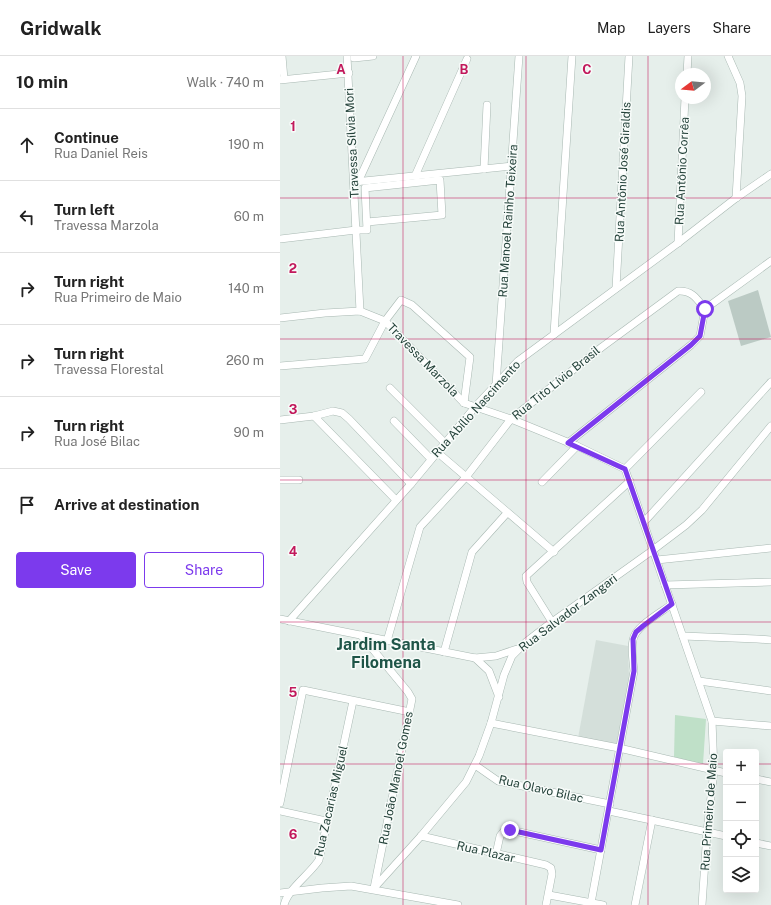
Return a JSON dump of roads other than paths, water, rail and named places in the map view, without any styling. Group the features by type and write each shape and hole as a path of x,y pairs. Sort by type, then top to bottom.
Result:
{"street":[{"path":"282,56 282,79 349,73"},
{"name":"Travessa Sílvia Mori","path":"348,56 356,182 356,230 360,311"},
{"path":"354,56 354,58 373,56"},
{"path":"356,182 416,56"},
{"name":"Rua Manoel Rainho Teixeira","path":"496,385 519,56"},
{"path":"554,334 572,56"},
{"name":"Rua Antônio José Giraldis","path":"616,288 629,56"},
{"path":"687,68 688,56"},
{"path":"728,56 740,83 742,96 736,198"},
{"path":"415,176 467,59"},
{"name":"Rua Antônio Corrêa","path":"678,243 685,104"},
{"path":"484,169 487,106"},
{"path":"356,182 512,166"},
{"name":"Rua Abílio Nascimento","path":"289,621 411,484 474,407 518,361 678,243 736,198 771,174"},
{"path":"280,239 367,230 365,188 440,180 442,215 367,222"},
{"path":"568,443 691,345 700,336 705,309 771,261"},
{"name":"Rua Tito Lívio Brasil","path":"387,641 420,527 466,477 511,419 602,346 678,291 686,290 692,294 705,309"},
{"path":"280,366 365,359 385,321 401,300 412,305 470,357 464,403"},
{"name":"Travessa Marzola","path":"280,318 360,311 385,321 464,403 511,419 577,446 625,469"},
{"path":"644,522 771,382"},
{"path":"390,388 445,443"},
{"path":"625,469 701,392"},
{"path":"280,420 314,416 333,411 342,413 411,484"},
{"path":"314,416 396,500"},
{"path":"394,421 431,459"},
{"name":"Rua Salvador Zangari","path":"374,890 466,782 479,756 491,723 504,675 512,656 552,622 654,550 686,525 702,510 771,426"},
{"path":"542,482 577,446"},
{"path":"437,452 554,552"},
{"name":"Rua Primeiro de Maio","path":"625,469 712,721 714,770 707,832 702,905"},
{"path":"280,480 299,480"},
{"path":"552,622 527,582 526,576 630,481"},
{"path":"444,652 472,552 507,513"},
{"path":"657,560 771,548"},
{"path":"665,585 771,582"},
{"path":"591,903 634,671 633,639 636,632 672,604"},
{"path":"280,619 475,658 496,656 521,647"},
{"name":"Rua João Manoel Gomes","path":"361,636 408,692 412,699 374,890"},
{"path":"683,636 757,638 771,640"},
{"path":"475,658 489,671 499,697"},
{"path":"699,681 771,691"},
{"path":"280,803 303,690 410,712"},
{"name":"Rua Zacarias Miguel","path":"284,905 286,897 312,870 319,860 326,821 353,701"},
{"path":"712,721 771,726"},
{"path":"491,723 619,748 723,772"},
{"name":"Rua Olavo Bilac","path":"475,765 498,781 652,820 723,835"},
{"path":"759,780 771,782"},
{"path":"280,811 326,821"},
{"path":"635,905 652,820"},
{"path":"496,854 500,836 504,831 510,830 601,850"},
{"name":"Rua Plazar","path":"421,836 546,865 551,868 552,874 549,894"},
{"path":"759,844 771,846"},
{"path":"280,893 351,886 458,905"},
{"path":"546,905 549,894 572,902 603,905"}],"district":[{"name":"Jardim Santa Filomena","path":"386,653"}]}
